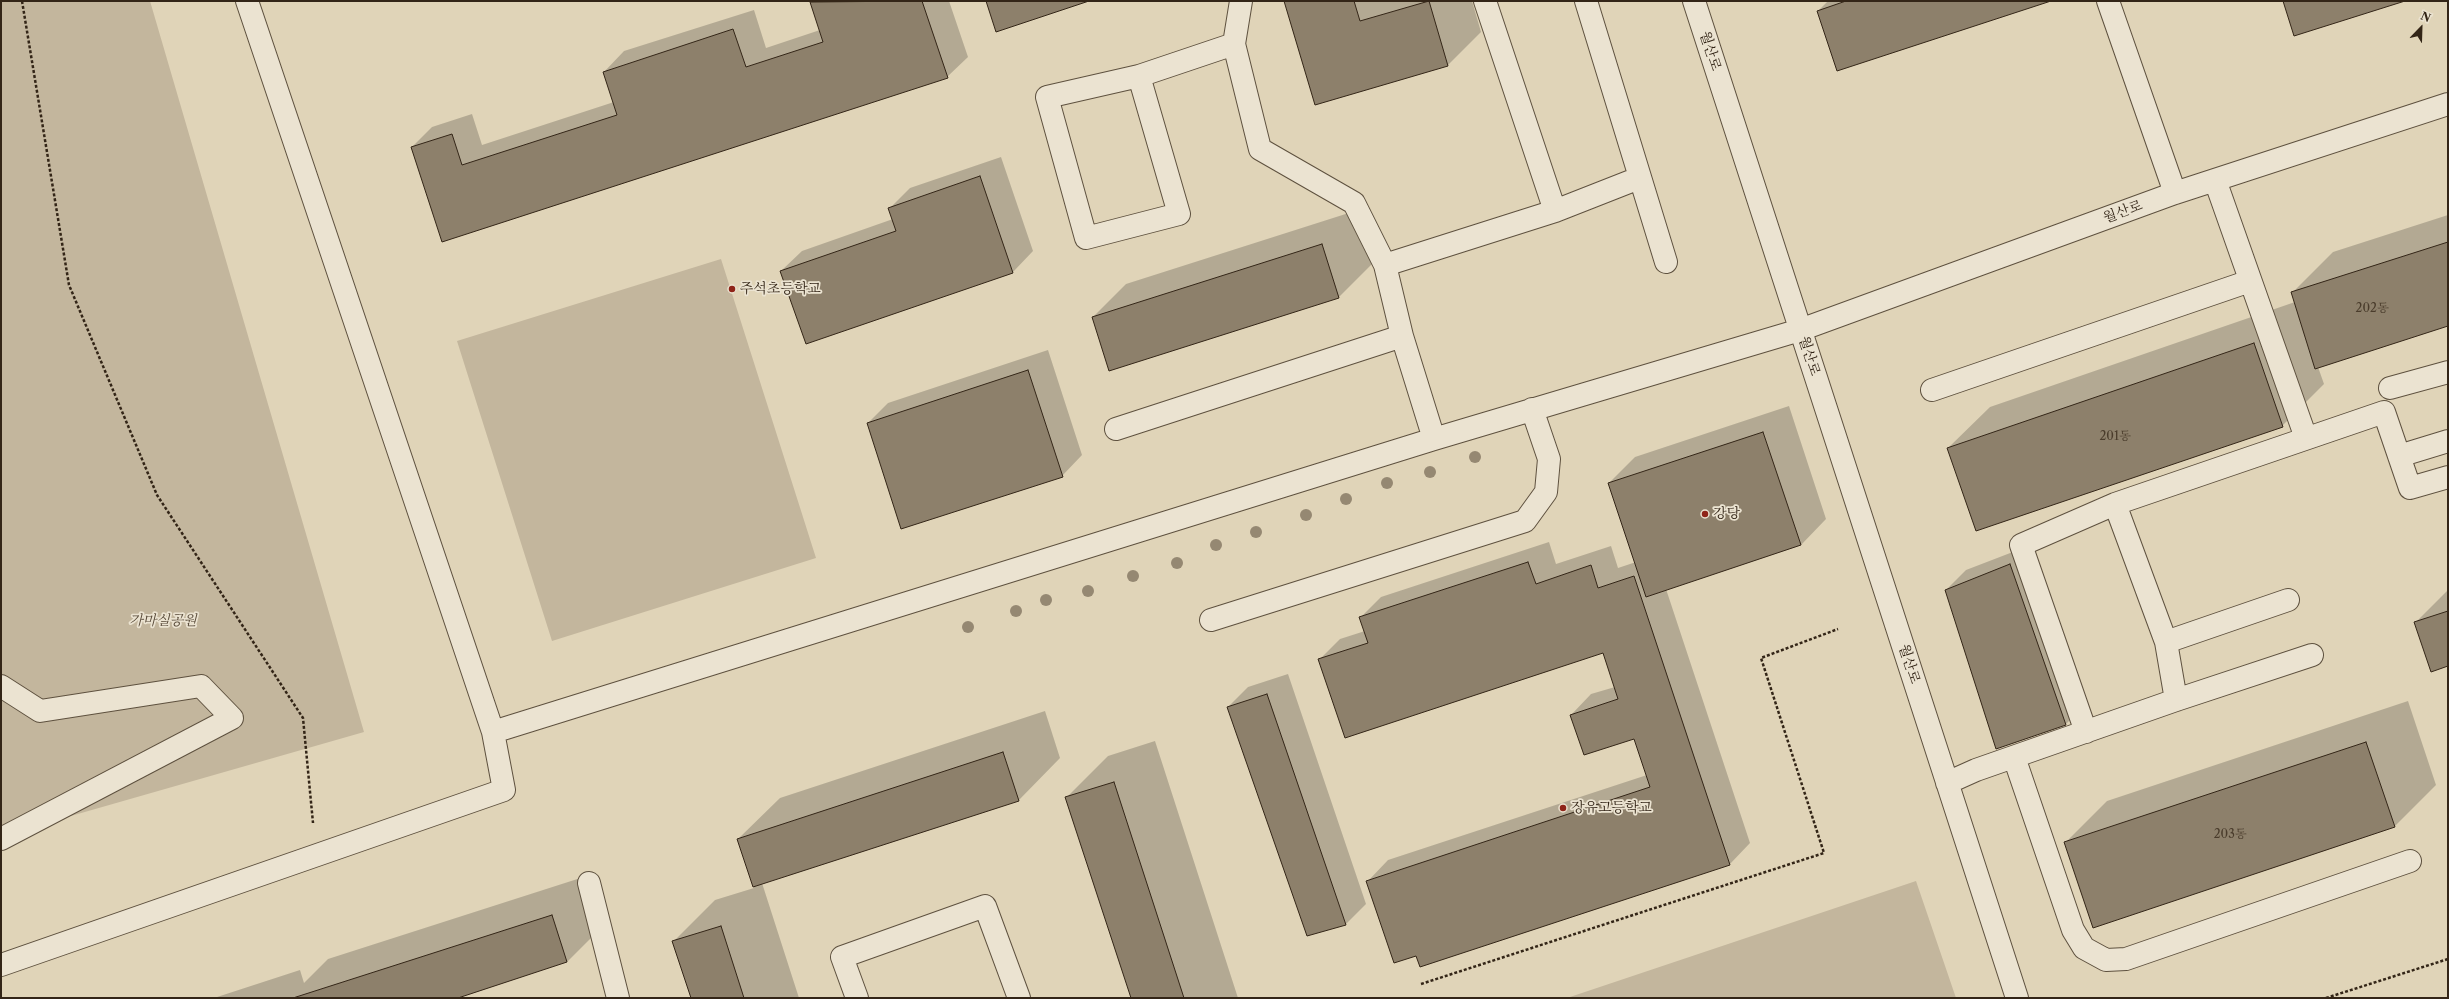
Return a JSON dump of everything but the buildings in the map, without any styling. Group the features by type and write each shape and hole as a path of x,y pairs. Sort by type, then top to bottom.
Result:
{"street":[{"path":"1,965 504,790 492,732 247,1"},
{"path":"1241,1 1234,44 1260,149 1354,202 1385,265 1402,336 1434,439"},
{"path":"1486,1 1555,210"},
{"path":"1586,1 1666,262"},
{"name":"월산로","path":"1694,1 2017,998"},
{"path":"2108,1 2175,193"},
{"path":"1139,76 1179,214 1086,238 1047,97 1139,76 1234,44"},
{"name":"월산로","path":"1800,330 2175,193 2448,104"},
{"path":"1385,265 1555,210 1639,178"},
{"path":"2215,180 2306,438"},
{"path":"1932,390 2250,280"},
{"path":"492,732 1434,439 1800,330"},
{"path":"1116,429 1402,336"},
{"path":"2390,388 2448,372"},
{"path":"1211,620 1525,521 1546,492 1549,459 1532,409"},
{"path":"2086,732 2021,545 2115,504 2384,412 2410,488 2448,477"},
{"path":"2398,456 2448,441"},
{"path":"2115,504 2166,642 2176,700"},
{"path":"2166,642 2288,600"},
{"path":"1947,782 2176,700 2312,655"},
{"path":"1,686 40,711 201,686 232,718 1,839"},
{"path":"2014,757 2073,930 2084,948 2106,960 2126,959 2410,860"},
{"path":"589,883 618,998"},
{"path":"857,998 842,957 985,906 1019,998"}],"path":[{"path":"22,1 69,285 157,495 302,718 316,856"},
{"path":"1421,984 1824,853 1761,658 1838,629"},
{"path":"2326,998 2448,959"}],"green space":[{"name":"가마실공원","path":"1,1 150,1 364,732 1,836"},
{"path":"721,259 816,558 552,641 457,341"},
{"path":"1916,881 1956,998 1567,998"}],"place":[{"name":"주석초등학교","path":"732,289"},
{"name":"강당","path":"1705,514"},
{"name":"장유고등학교","path":"1563,808"}]}
